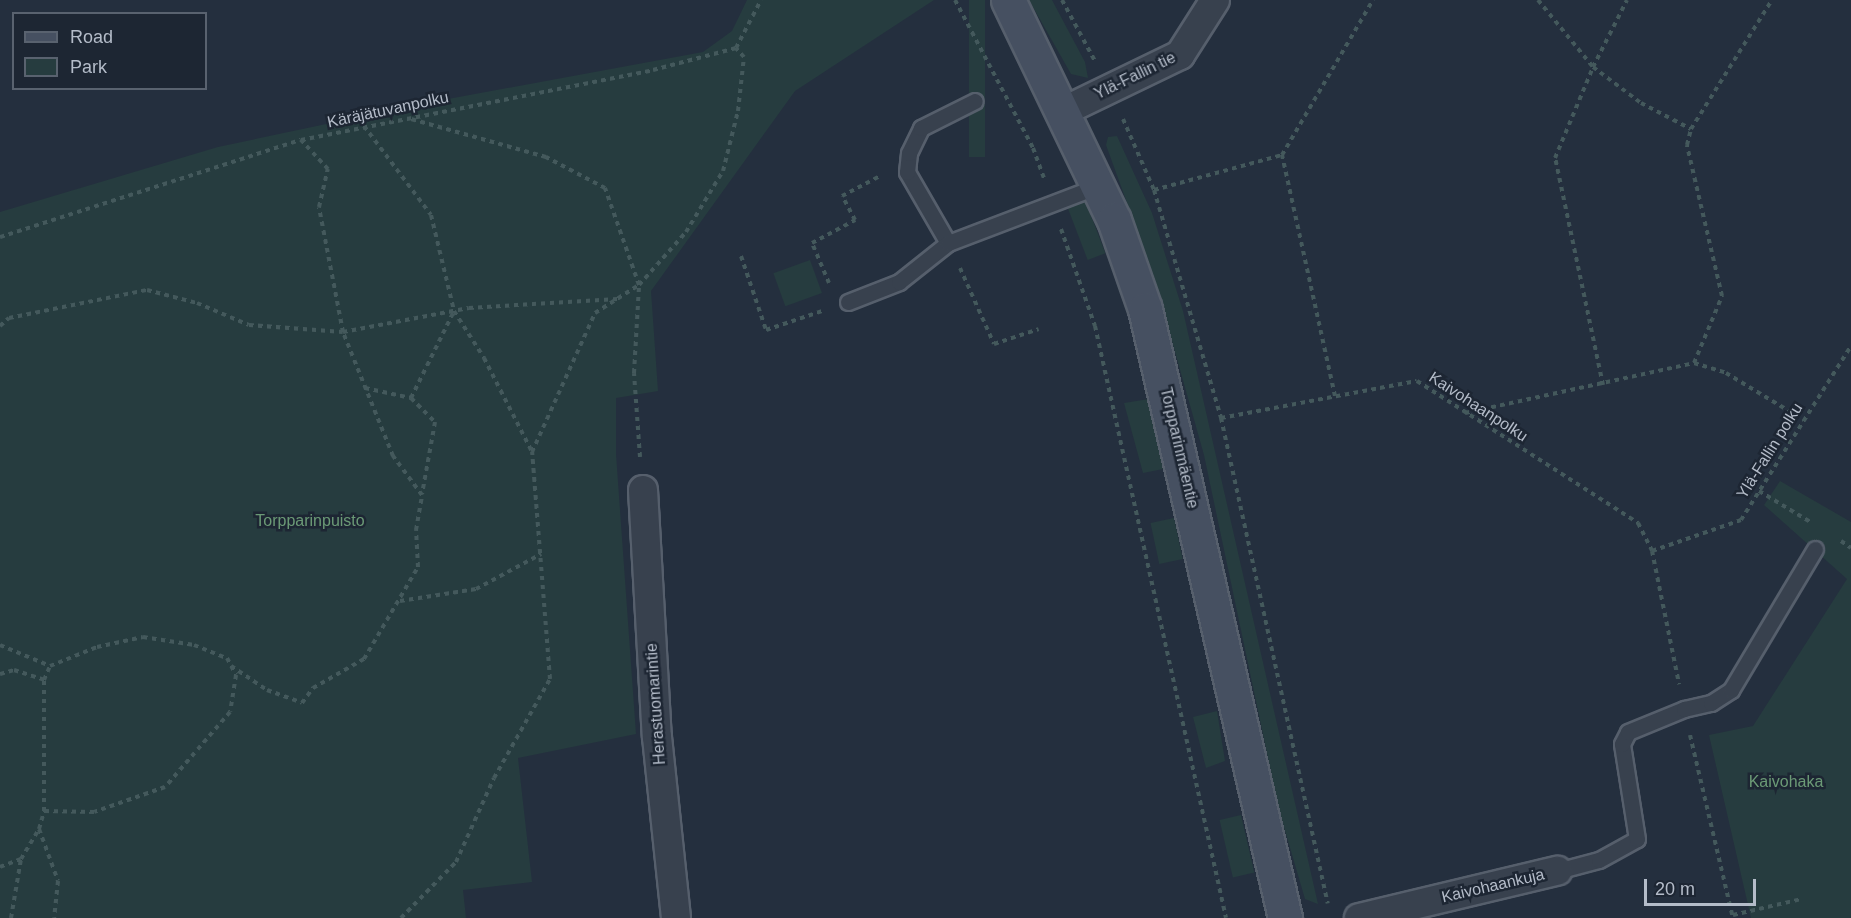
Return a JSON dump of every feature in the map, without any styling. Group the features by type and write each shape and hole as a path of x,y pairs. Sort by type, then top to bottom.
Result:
{"street":[{"name":"Torpparinmäentie","path":"1008,0 1064,111 1098,186 1145,309 1285,918"},
{"name":"Ylä-Fallin tie","path":"1064,111 1180,55 1215,0"},
{"name":"Herastuomarintie","path":"643,490 657,737 676,918"},
{"name":"Kaivohaankuja","path":"1359,918 1557,871"}],"lane":[{"path":"948,243 907,172 908,162 921,128 975,101"},
{"path":"848,302 898,282 948,243 1098,186"},
{"path":"1557,871 1599,860 1637,839 1622,744 1628,732 1683,709 1711,703 1731,690 1815,549"}],"path":[{"path":"532,452 595,313 639,285 686,232 723,171 742,78 744,57 736,48 761,0"},
{"path":"955,0 1033,148 1095,326 1226,918"},
{"path":"1335,396 1282,155 1373,0"},
{"path":"1538,0 1593,67 1641,103 1691,129"},
{"path":"1604,385 1555,158 1593,67 1627,0"},
{"path":"1694,363 1722,296 1687,145 1691,129 1772,0"},
{"name":"Käräjätuvanpolku","path":"0,237 301,141 364,126 653,70 736,48"},
{"path":"407,118 546,157 605,188 639,285 634,374 643,490"},
{"path":"364,126 430,215 454,311 484,358 532,452 542,554 550,679 494,778 456,862 401,918"},
{"path":"301,141 328,169 319,207 343,332 393,456 422,495"},
{"path":"1154,190 1282,155"},
{"path":"832,308 826,290 831,287 812,243 855,220 842,196 908,162"},
{"path":"948,243 994,344 1039,329"},
{"path":"741,256 766,330 848,302"},
{"path":"0,326 9,318 147,290 197,303 249,325 343,332 454,311 618,298"},
{"path":"411,398 454,311"},
{"name":"Ylä-Fallin polku","path":"1652,551 1741,519 1851,346"},
{"path":"1465,413 1604,385 1694,363 1726,373 1804,420"},
{"name":"Kaivohaanpolku","path":"1221,418 1417,381 1638,523 1652,551"},
{"path":"231,666 267,690 302,703 313,688 364,659 418,567 416,530 435,422 411,398 365,388"},
{"path":"1759,491 1818,526"},
{"path":"1834,537 1851,548"},
{"path":"399,602 476,589 542,554"},
{"path":"11,918 21,859 39,829 44,812 44,680 50,666 97,647 143,637 194,645 227,658 236,675 230,712 165,787 94,812 44,812"},
{"path":"0,645 50,666"},
{"path":"0,674 14,670 44,680"},
{"path":"39,829 58,881 54,918"},
{"path":"0,867 21,859"},
{"path":"1733,915 1802,899"}],"green space":[{"name":"Torpparinpuisto","path":"747,0 934,0 795,91 651,291 658,391 616,398 616,454 636,734 518,758 532,882 463,890 466,918 0,918 0,212 218,147 421,104 703,52 732,31"},
{"path":"969,0 985,0 985,157 969,157"},
{"path":"1029,0 1052,0 1085,62 1088,78 1071,74"},
{"path":"1117,136 1152,213 1183,311 1318,904 1305,899 1279,810 1204,455 1154,277 1106,145 1108,137"},
{"path":"1085,200 1105,253 1088,260 1067,207"},
{"path":"810,260 822,293 785,306 773,273"},
{"path":"1149,399 1163,469 1143,473 1124,403"},
{"name":"Kaivohaka","path":"1780,481 1851,522 1851,918 1751,918 1709,735 1753,726 1847,579 1764,505"},
{"path":"1174,518 1183,559 1159,564 1151,523"},
{"path":"1217,711 1225,761 1206,768 1193,717"},
{"path":"1241,815 1254,872 1233,877 1220,820"}]}
